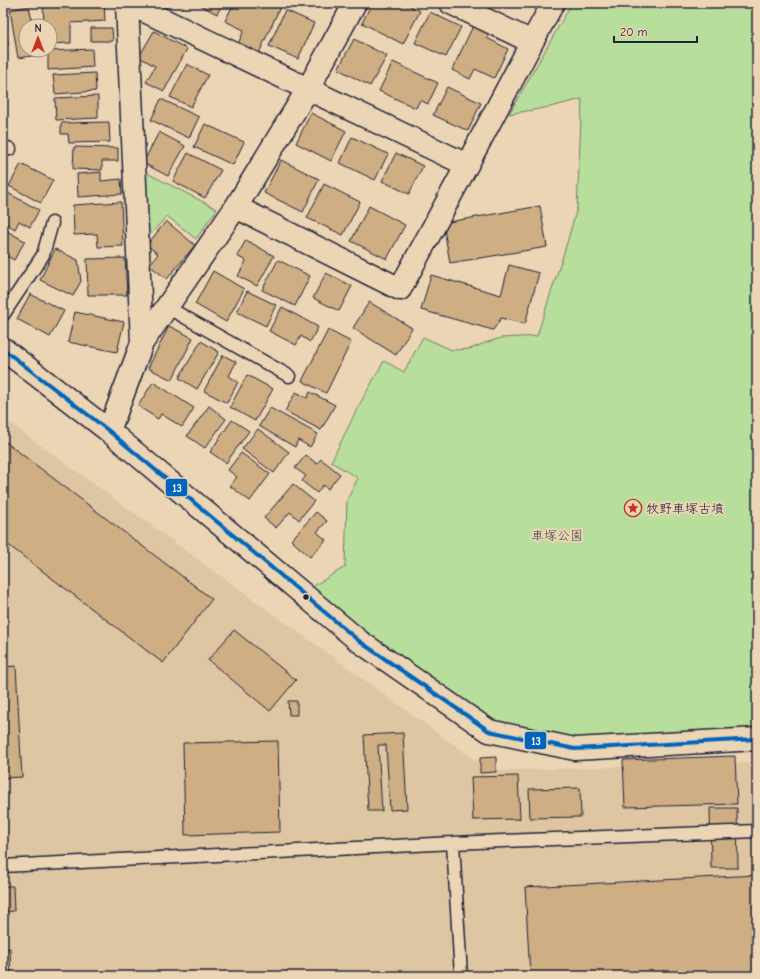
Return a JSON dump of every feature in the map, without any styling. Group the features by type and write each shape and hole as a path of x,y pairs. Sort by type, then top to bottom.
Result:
{"street":[{"path":"142,343 128,3 467,164"},
{"path":"109,431 142,343 236,207 308,89 355,3"},
{"path":"451,3 532,42"},
{"path":"236,207 400,289 553,3"},
{"path":"3,349 109,431 359,641 489,731 575,749 757,739"}],"lane":[{"path":"3,315 43,255 52,223"},
{"path":"167,307 289,376"},
{"path":"3,866 453,843 757,831"},
{"path":"453,843 461,976"}],"shaded area":[{"path":"3,418 490,771 757,762 757,976 3,976"}],"green space":[{"name":"車塚公園","path":"572,3 757,3 757,732 575,740 489,731 302,593 345,567 347,500 358,478 331,462 358,407 384,361 404,372 423,337 452,350 470,349 501,338 537,336 577,208 582,99 550,107 509,114"},
{"path":"143,171 217,209 196,239 167,216 147,238"}],"building":[{"path":"3,3 8,45 3,45"},
{"path":"43,3 104,3 105,21 71,23 71,43 58,44 58,18 44,18"},
{"path":"196,3 223,3 217,14"},
{"path":"234,3 282,3 259,53 238,44 244,30 225,21"},
{"path":"372,3 405,3 420,11 403,44 362,23"},
{"path":"476,3 489,3 487,8"},
{"path":"29,6 31,18 18,18 18,58 10,10"},
{"path":"285,10 314,23 298,59 269,46"},
{"path":"430,12 461,27 446,57 415,43"},
{"path":"474,24 490,32 487,38 508,49 494,78 475,69 470,79 452,70"},
{"path":"91,28 112,28 113,41 91,41"},
{"path":"154,31 187,49 164,91 146,82 155,66 139,57"},
{"path":"354,39 387,56 370,86 338,69"},
{"path":"92,49 93,67 48,70 48,58 58,58 58,51"},
{"path":"393,62 438,83 428,104 420,100 416,108 379,91"},
{"path":"187,64 208,75 191,107 170,97"},
{"path":"95,73 96,91 55,94 53,75"},
{"path":"447,87 481,103 468,131 433,115"},
{"path":"98,96 98,118 56,120 55,98"},
{"path":"161,99 199,117 189,138 151,120"},
{"path":"311,113 346,131 331,161 296,143"},
{"path":"109,122 110,142 69,143 68,134 61,134 61,123"},
{"path":"205,124 244,142 233,165 194,147"},
{"path":"159,132 185,146 168,176 143,163"},
{"path":"352,137 388,154 375,180 340,163"},
{"path":"74,147 118,148 118,161 102,161 102,170 73,169"},
{"path":"188,153 221,170 205,198 173,181"},
{"path":"396,153 423,166 409,194 382,181"},
{"path":"281,160 319,179 303,212 264,193"},
{"path":"21,164 53,180 41,203 9,186"},
{"path":"101,172 101,181 121,179 122,194 78,197 77,174"},
{"path":"324,184 360,202 343,235 307,218"},
{"path":"6,192 39,210 30,227 19,221 15,229 3,222 3,197"},
{"path":"121,202 123,246 98,247 97,234 74,235 73,205"},
{"path":"369,206 405,225 387,259 351,241"},
{"path":"540,206 547,247 450,263 443,223"},
{"path":"166,221 195,245 167,279 149,265 158,254 147,245"},
{"path":"3,229 25,241 14,260 3,254"},
{"path":"246,240 274,256 257,286 238,276 246,261 237,256"},
{"path":"55,249 78,260 81,281 73,296 40,280"},
{"path":"125,258 127,295 88,295 87,259"},
{"path":"278,260 310,276 295,306 262,290"},
{"path":"509,265 539,273 525,324 501,318 493,330 421,310 431,275 501,295"},
{"path":"213,271 244,289 226,322 195,304"},
{"path":"326,273 352,286 339,311 313,298"},
{"path":"247,291 276,305 266,326 237,312"},
{"path":"30,294 64,311 50,337 17,319"},
{"path":"369,302 412,328 396,355 353,328"},
{"path":"282,307 318,327 310,342 301,336 296,345 269,331"},
{"path":"75,312 124,322 117,352 68,342"},
{"path":"169,326 193,338 172,380 148,368"},
{"path":"328,330 351,342 326,393 302,381"},
{"path":"201,341 219,352 197,389 179,378"},
{"path":"223,355 236,362 229,376 238,382 227,403 204,391"},
{"path":"247,375 273,389 255,421 230,407"},
{"path":"153,382 194,408 182,427 161,414 158,419 138,406"},
{"path":"296,392 307,398 310,392 335,405 321,430 285,411"},
{"path":"209,406 226,419 205,448 187,436"},
{"path":"270,408 318,434 310,447 298,440 295,447 259,426"},
{"path":"232,420 249,431 226,463 210,452"},
{"path":"258,429 289,452 274,473 242,449"},
{"path":"3,440 212,599 163,663 3,541"},
{"path":"241,453 270,474 250,501 230,486 237,477 228,470"},
{"path":"306,455 317,464 321,459 340,474 328,489 323,485 317,493 302,481 306,476 295,468"},
{"path":"293,484 314,501 299,520 290,512 276,528 264,518"},
{"path":"316,512 327,521 317,532 326,540 310,557 291,540"},
{"path":"234,630 296,680 270,711 208,660"},
{"path":"16,666 22,777 3,778 3,667"},
{"path":"288,701 297,701 297,715 289,715"},
{"path":"403,733 407,809 390,810 386,745 378,745 382,811 368,811 364,735"},
{"path":"278,741 280,832 185,835 183,743"},
{"path":"735,756 737,804 625,807 623,760"},
{"path":"496,757 496,772 480,773 480,758"},
{"path":"518,776 520,819 473,820 471,777"},
{"path":"580,788 581,817 530,818 529,789"},
{"path":"710,808 737,808 738,868 711,868"},
{"path":"757,875 757,976 530,976 525,887"},
{"path":"3,886 13,886 14,911 3,912"},
{"path":"10,948 11,976 3,976 3,949"}],"transit line":[{"name":"13","path":"3,349 109,431 359,641 489,731 575,749 757,739"}],"place":[{"name":"牧野車塚古墳","path":"633,508"}]}
